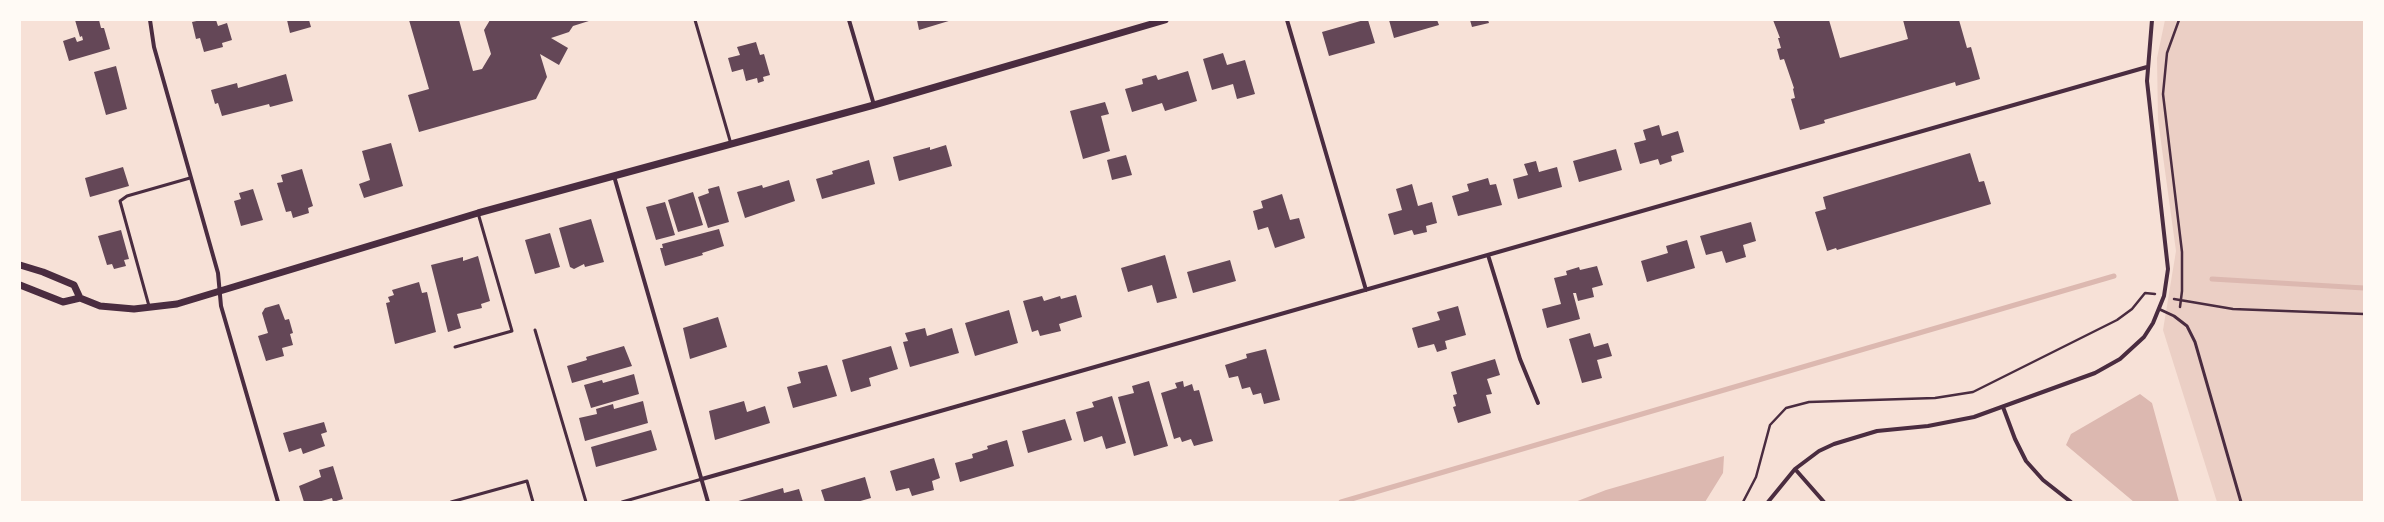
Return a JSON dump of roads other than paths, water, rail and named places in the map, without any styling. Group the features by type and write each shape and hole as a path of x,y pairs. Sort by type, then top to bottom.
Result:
{"street":[{"path":"150,20 154,47 218,274 221,306 278,502"},
{"path":"849,20 874,105"},
{"path":"20,285 63,302 80,298 100,306 118,308 150,308 177,304 478,213 874,105 1148,22 1165,20"},
{"path":"1287,20 1366,290"},
{"path":"1768,502 1795,470 1819,451 1849,438 1877,431 1960,421 2003,407 2096,373 2111,365 2144,337 2159,309 2165,291 2168,258 2150,118 2147,67 2152,20"},
{"path":"702,479 2147,67"},
{"path":"614,176 708,502"},
{"path":"1488,255 1520,359 1538,403"},
{"path":"20,265 43,272 74,285 80,298"},
{"path":"2003,407 2015,440 2026,461 2043,480 2071,502"},
{"path":"1795,470 1824,502"}],"lane":[{"path":"695,20 731,144"},
{"path":"150,308 120,206 122,199 190,178"},
{"path":"455,347 512,331 478,213"},
{"path":"2159,309 2174,316 2187,326 2195,342 2241,502"},
{"path":"535,330 586,502"},
{"path":"622,502 702,479"},
{"path":"451,502 527,481 533,502"}],"waterway":[{"path":"1341,502 2114,276"},
{"path":"2212,279 2364,288"}]}
